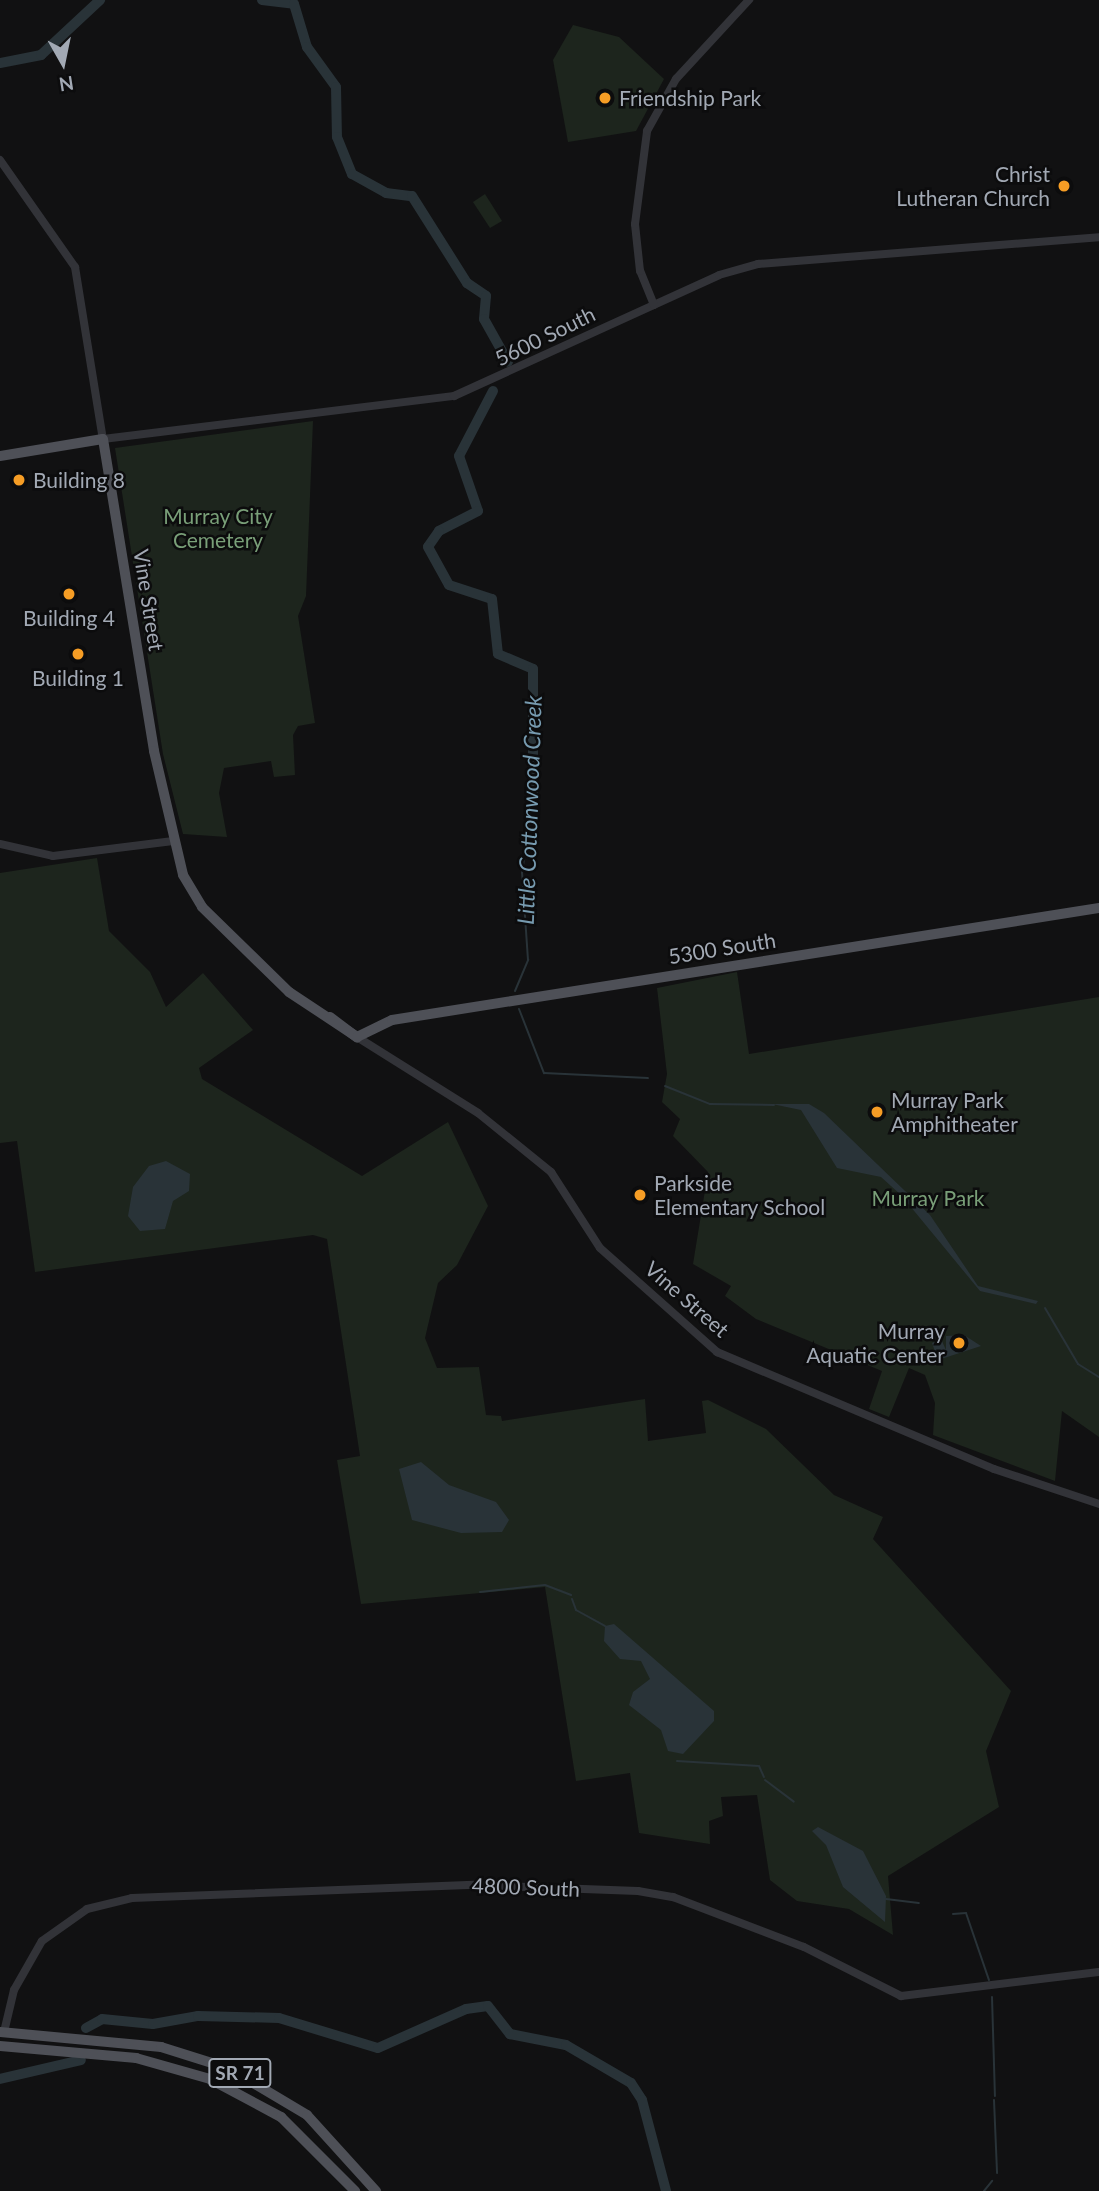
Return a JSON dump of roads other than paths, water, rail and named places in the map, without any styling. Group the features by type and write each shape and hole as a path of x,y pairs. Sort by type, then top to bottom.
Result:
{"main road":[{"name":"5600 South","path":"0,456 103,439"},
{"name":"Vine Street","path":"103,439 173,841 197,901 317,1013 357,1037"},
{"name":"5300 South","path":"357,1037 391,1020 1099,908"},
{"path":"1,2033 55,2051"},
{"name":"SR 71","path":"1,2033 161,2048 229,2068 307,2115 376,2191"},
{"name":"SR 71","path":"0,2046 150,2061 229,2088 298,2130 355,2191"}],"street":[{"path":"654,305 640,271 635,225 647,131 676,79 750,0"},
{"name":"Vine Street","path":"0,160 75,267 103,439"},
{"name":"5600 South","path":"103,439 454,396 654,305 758,264 1099,237"},
{"path":"0,844 52,856 173,841"},
{"name":"Vine Street","path":"357,1037 478,1113 551,1171 600,1248 714,1350 994,1469 1099,1504"},
{"name":"4800 South","path":"1,2033 14,1990 42,1941 87,1909 132,1898 462,1885 638,1891 673,1897 804,1947 901,1996 1099,1972"}],"waterway":[{"name":"Little Cottonwood Creek","path":"0,63 41,55 100,0"},
{"name":"Little Cottonwood Creek","path":"262,0 294,4 307,47 336,87 337,137 352,174 386,193 412,196 467,283 486,296 484,319 508,362"},
{"name":"Little Cottonwood Creek","path":"493,391 459,456 478,511 439,531 428,547 449,585 492,599 498,654 533,669 533,793"},
{"name":"Little Cottonwood Creek","path":"515,991 528,960 522,873 533,793"},
{"name":"Little Cottonwood Creek","path":"519,1009 544,1073 648,1078"},
{"name":"Little Cottonwood Creek","path":"665,1086 710,1104 774,1105"},
{"name":"Little Cottonwood Creek","path":"1045,1308 1078,1364 1099,1377"},
{"path":"480,1592 545,1585 571,1595"},
{"path":"572,1599 576,1610 605,1626"},
{"path":"677,1761 759,1766 764,1777"},
{"path":"765,1780 794,1802"},
{"path":"886,1899 919,1903"},
{"path":"953,1914 966,1913 989,1980"},
{"path":"992,1997 995,2096"},
{"path":"86,2028 102,2019 153,2024 198,2016 279,2018 378,2048 466,2009 488,2006 510,2034 566,2045 631,2083 642,2100 666,2191"},
{"path":"0,2079 81,2060"},
{"path":"994,2100 997,2173"},
{"path":"984,2191 992,2181"}],"place":[{"name":"Friendship Park","path":"605,98"},
{"name":"Christ Lutheran Church","path":"1064,186"},
{"name":"Building 8","path":"19,480"},
{"name":"Building 4","path":"69,594"},
{"name":"Building 1","path":"78,654"},
{"name":"Murray Park Amphitheater","path":"877,1112"},
{"name":"Parkside Elementary School","path":"640,1195"},
{"name":"Murray Aquatic Center","path":"959,1343"}],"park label":[{"name":"Murray City Cemetery","path":"218,528"},
{"name":"Murray Park","path":"928,1198"}]}
